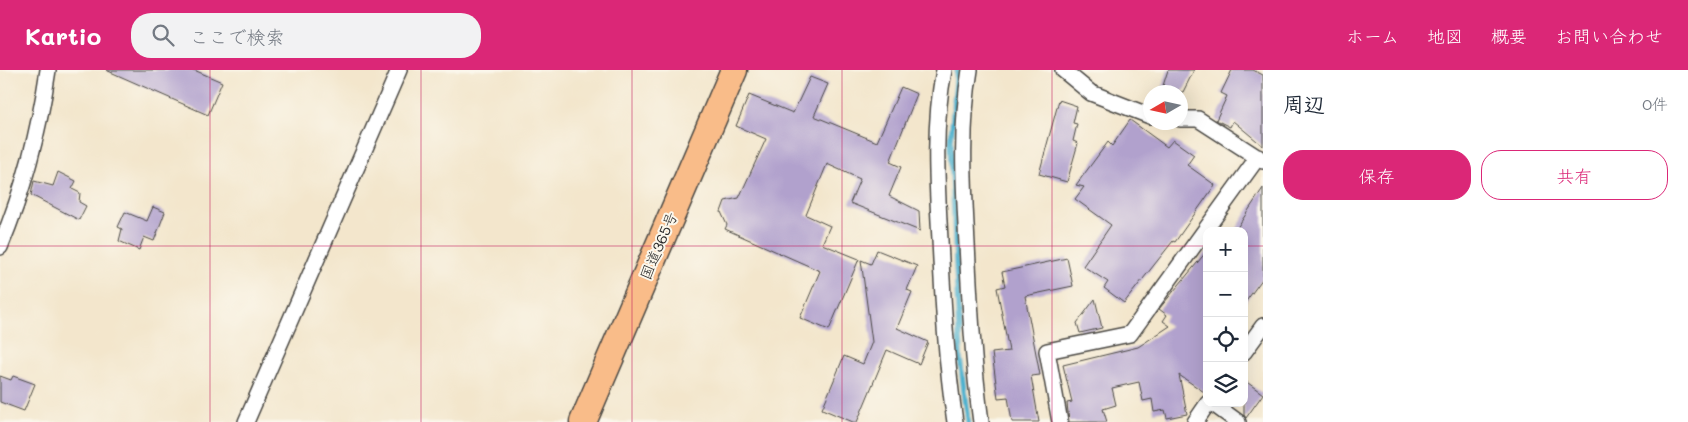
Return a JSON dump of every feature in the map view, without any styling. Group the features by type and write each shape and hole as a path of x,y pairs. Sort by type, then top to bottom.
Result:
{"highway":[{"name":"国道365号","path":"583,422 734,70"}],"street":[{"path":"0,247 12,218 28,167 48,70"},
{"path":"246,422 399,70"},
{"path":"944,70 938,125 937,172 946,354 955,422"},
{"path":"970,70 965,121 964,178 974,370 981,422"},
{"path":"1063,70 1091,93 1143,113"},
{"path":"1060,422 1047,351 1130,334 1261,159 1198,119 1188,119"},
{"path":"1248,347 1263,326"},
{"path":"1195,422 1205,407"},
{"path":"1217,407 1238,422"}],"building":[{"path":"106,70 194,70 222,82 208,115"},
{"path":"1168,70 1194,70 1186,85 1163,85"},
{"path":"1232,70 1253,70 1263,75 1263,146 1233,121 1230,127 1216,120 1227,96 1221,93"},
{"path":"810,77 828,84 814,116 877,142 901,87 917,94 890,162 901,167 889,196 919,211 920,231 850,203 860,179 827,164 806,215 830,226 822,244 859,259 829,330 800,318 820,271 725,229 727,225 721,212 725,201 739,198 766,139 736,126 749,95 793,113"},
{"path":"1059,100 1077,106 1073,123 1077,124 1073,141 1078,143 1067,182 1039,174"},
{"path":"1130,120 1167,147 1173,140 1194,155 1187,165 1215,185 1175,242 1173,241 1124,303 1104,288 1108,282 1083,266 1111,225 1075,199 1084,187 1076,185 1108,142 1112,146"},
{"path":"58,172 76,181 72,189 80,193 79,202 86,206 79,220 31,195 34,181 53,186"},
{"path":"1263,188 1263,278 1248,299 1248,227 1238,227"},
{"path":"153,207 165,212 154,241 144,237 139,250 119,241 122,229 118,227 125,212 147,221"},
{"path":"877,250 917,266 907,290 912,292 897,328 928,342 919,364 887,350 857,422 853,422 822,409 844,356 863,364 872,342 861,260 871,264"},
{"path":"1203,256 1203,391 1179,375 1187,414 1167,418 1165,410 1154,412 1152,399 1143,401 1139,382 1112,388 1116,405 1103,409 1107,422 1069,422 1067,403 1072,402 1063,365 1138,347 1170,326 1163,321 1167,315 1159,309"},
{"path":"1067,258 1073,286 1025,296 1040,375 1031,376 1039,422 1012,422 1008,397 998,398 992,353 1009,351 997,288 1005,286 1002,272"},
{"path":"1095,299 1102,328 1080,333 1077,323"},
{"path":"0,376 11,380 13,376 35,384 24,411 0,402"},
{"path":"1248,383 1263,394 1246,418 1244,407 1248,407"}],"waterway":[{"path":"957,70 951,141 960,358 968,422"}]}
